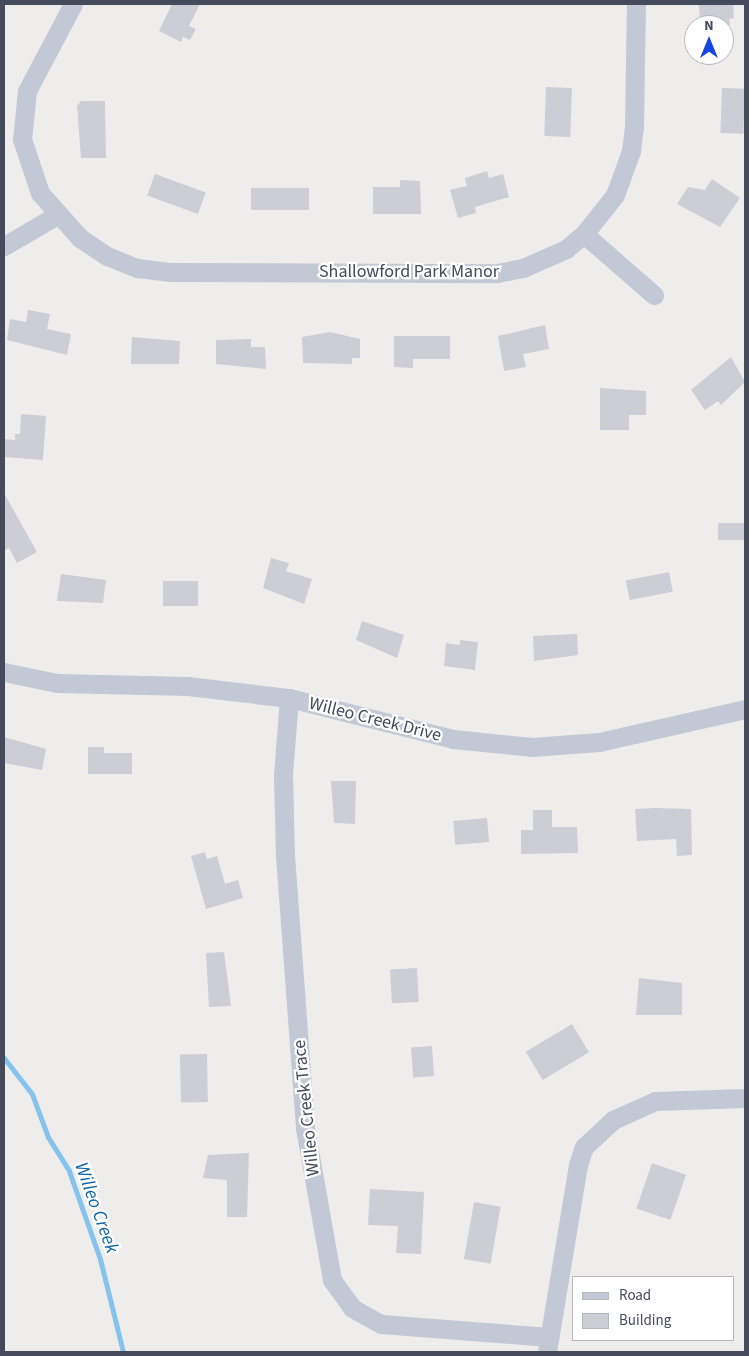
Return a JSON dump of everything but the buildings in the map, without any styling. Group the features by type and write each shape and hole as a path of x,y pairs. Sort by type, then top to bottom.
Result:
{"street":[{"path":"4,246 57,215 27,166 22,109 35,71 73,4"},
{"name":"Shallowford Park Manor","path":"57,215 80,238 107,256 137,268 169,272 497,273 545,260 584,234 615,195 631,151 636,4"},
{"path":"584,234 654,295"},
{"name":"Willeo Creek Drive","path":"4,672 57,683 188,686 290,698 452,739 532,748 599,742 745,709"},
{"name":"Willeo Creek Trace","path":"290,698 283,775 285,855 305,1128 332,1280 352,1308 381,1324 548,1345"},
{"path":"548,1345 578,1164 584,1147 613,1120 654,1101 745,1098"}],"waterway":[{"name":"Willeo Creek","path":"4,1058 32,1094 48,1137 69,1171 100,1259 123,1352"}]}
